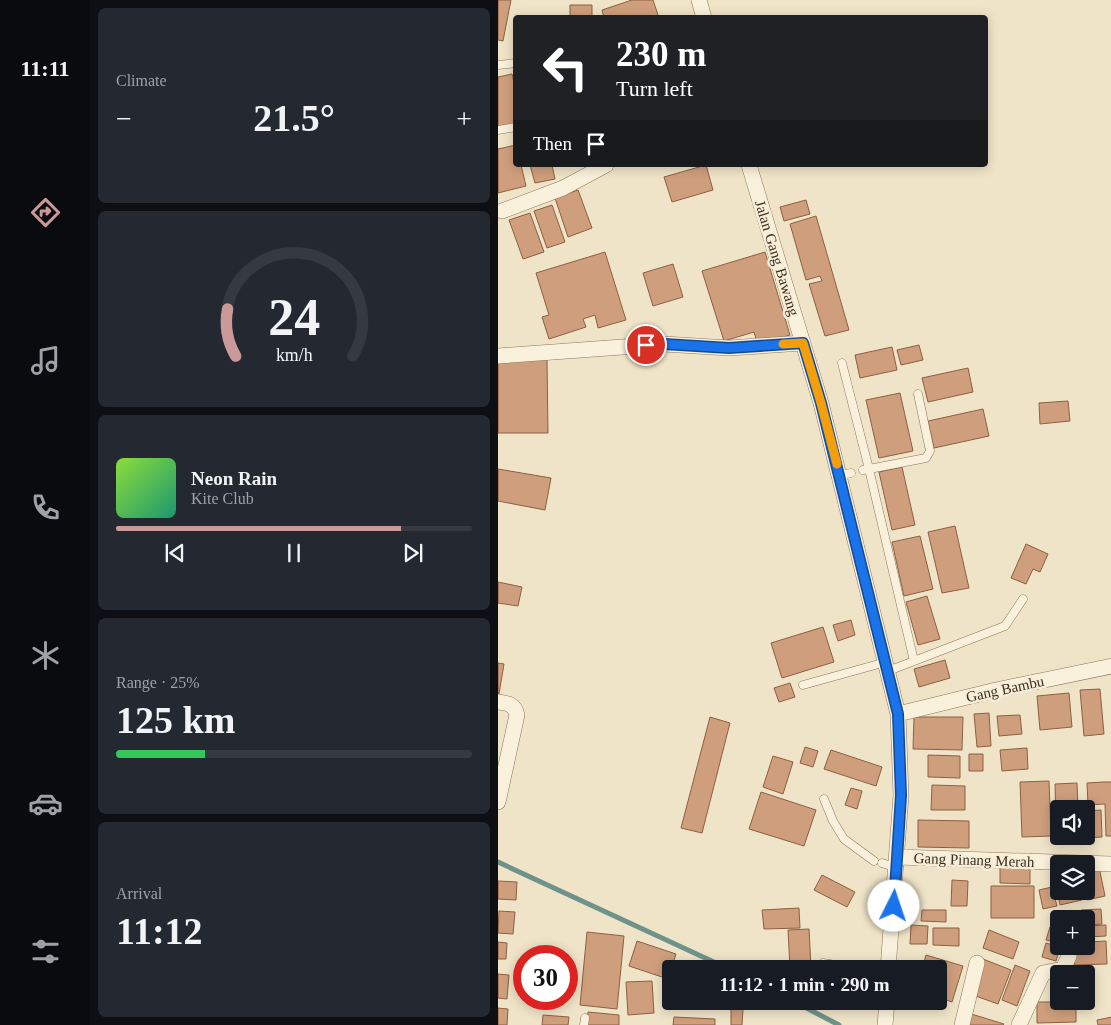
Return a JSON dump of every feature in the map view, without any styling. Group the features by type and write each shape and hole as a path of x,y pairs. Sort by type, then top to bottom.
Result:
{"street":[{"path":"699,0 703,15"},
{"path":"502,211 563,188 602,167"},
{"name":"Jalan Gang Bawang","path":"750,167 821,403 845,474 898,714 901,795 892,863 888,960"},
{"path":"498,356 664,344 729,348 803,343"},
{"name":"Gang Bambu","path":"898,714 996,690 1112,666"},
{"path":"498,702 509,703 514,707 517,723 498,802"},
{"name":"Gang Pinang Merah","path":"892,863 1112,864"},
{"path":"1019,1025 1043,973 1063,969 1069,955"},
{"path":"962,1025 977,962"},
{"path":"885,1025 886,1010"}],"lane":[{"path":"498,65 513,62"},
{"path":"498,130 513,128"},
{"path":"842,363 866,470 914,662"},
{"path":"866,470 926,458 929,455 930,451 918,394"},
{"path":"803,685 887,666 914,662 1005,626 1023,599"},
{"path":"824,799 833,821 844,839 874,861"}],"building":[{"path":"498,0 511,0 503,41 498,40"},
{"path":"632,0 653,0 658,15 603,15 602,10"},
{"path":"570,5 592,5 592,15 570,15"},
{"path":"512,74 513,124 498,127 498,77"},
{"path":"513,146 513,167 521,167 526,186 498,193 498,149"},
{"path":"531,167 552,167 555,179 535,183"},
{"path":"699,167 707,167 713,190 672,202 664,177"},
{"path":"578,190 592,228 568,237 555,198"},
{"path":"806,200 810,214 784,221 780,207"},
{"path":"552,205 565,242 547,248 534,211"},
{"path":"530,213 544,252 523,259 509,220"},
{"path":"816,216 849,330 825,336 809,284 822,281 820,276 806,280 790,224"},
{"path":"605,252 626,320 598,328 595,315 583,319 586,327 549,339 542,317 549,315 536,273"},
{"path":"765,252 790,335 758,345 754,332 724,341 702,271"},
{"path":"673,264 683,297 653,306 643,273"},
{"path":"919,345 923,360 901,365 897,350"},
{"path":"892,347 897,370 860,378 855,355"},
{"path":"498,358 547,359 548,433 498,433"},
{"path":"968,368 973,392 928,402 922,378"},
{"path":"900,393 913,451 879,458 866,400"},
{"path":"1068,401 1070,421 1040,424 1039,403"},
{"path":"983,409 989,436 934,448 928,421"},
{"path":"902,467 915,525 892,530 879,472"},
{"path":"498,469 551,478 545,510 498,501"},
{"path":"955,526 969,588 942,593 928,532"},
{"path":"920,536 933,589 904,596 892,542"},
{"path":"1026,544 1048,554 1040,572 1033,569 1026,584 1011,578"},
{"path":"498,582 522,587 518,606 498,603"},
{"path":"927,596 940,639 918,645 906,602"},
{"path":"851,620 855,635 838,641 833,625"},
{"path":"823,627 834,662 782,678 771,643"},
{"path":"945,660 950,678 919,687 914,669"},
{"path":"498,663 504,664 499,694 498,694"},
{"path":"790,683 795,697 779,702 774,688"},
{"path":"1100,689 1104,734 1084,736 1080,690"},
{"path":"1069,693 1072,727 1040,730 1037,696"},
{"path":"989,713 991,746 977,747 974,714"},
{"path":"1020,715 1022,734 999,736 997,716"},
{"path":"710,717 730,723 702,833 681,828"},
{"path":"914,717 963,717 962,750 913,749"},
{"path":"805,747 818,751 813,767 800,763"},
{"path":"1027,748 1028,769 1002,771 1000,750"},
{"path":"831,750 882,767 876,786 824,769"},
{"path":"969,754 983,754 983,771 969,771"},
{"path":"928,755 960,756 960,778 928,777"},
{"path":"773,756 793,762 783,794 763,787"},
{"path":"1049,781 1050,836 1022,837 1020,782"},
{"path":"1112,782 1112,836 1106,836 1105,804 1095,805 1095,800 1088,800 1087,783"},
{"path":"1077,783 1078,800 1055,800 1055,784"},
{"path":"932,785 965,786 965,810 931,810"},
{"path":"851,788 862,791 857,809 845,805"},
{"path":"761,792 816,810 804,846 749,829"},
{"path":"1095,810 1101,810 1102,837 1095,837"},
{"path":"918,820 969,821 969,848 918,847"},
{"path":"1000,866 1030,867 1030,884 1000,883"},
{"path":"1099,867 1105,896 1095,898 1095,868"},
{"path":"822,875 855,892 847,907 814,890"},
{"path":"952,880 968,881 967,906 951,906"},
{"path":"498,881 517,882 516,900 498,899"},
{"path":"991,886 1034,886 1034,918 991,918"},
{"path":"1050,887 1050,900 1055,900 1057,906 1043,909 1039,890"},
{"path":"1059,900 1082,900 1060,905"},
{"path":"799,908 800,928 764,929 762,910"},
{"path":"1101,909 1102,924 1095,924 1095,910 1081,910"},
{"path":"922,910 946,910 946,922 921,921"},
{"path":"499,911 515,912 513,934 498,933"},
{"path":"911,925 928,926 927,944 910,944"},
{"path":"1106,925 1106,936 1095,937 1095,926"},
{"path":"1050,927 1050,941 1046,940"},
{"path":"933,928 959,928 959,946 933,945"},
{"path":"809,929 811,960 790,960 788,930"},
{"path":"989,930 1019,942 1013,959 983,948"},
{"path":"587,932 624,936 617,1009 580,1005"},
{"path":"637,941 676,954 674,960 662,960 662,977 629,966"},
{"path":"1106,941 1107,964 1074,965 1074,955 1095,955 1095,942"},
{"path":"498,942 507,943 506,959 498,959"},
{"path":"1046,943 1050,944 1050,955 1058,955 1056,961 1042,957"},
{"path":"926,955 943,960 925,960"},
{"path":"983,959 1011,970 998,1004 970,994"},
{"path":"947,961 963,966 952,1002 947,1000"},
{"path":"1015,965 1030,971 1017,1006 1002,1000"},
{"path":"498,974 509,975 507,999 498,998"},
{"path":"652,981 654,1013 628,1015 626,982"},
{"path":"1037,1002 1050,1002 1050,1010 1076,1010 1076,1022 1037,1023"},
{"path":"498,1008 508,1009 507,1025 498,1025"},
{"path":"731,1010 743,1010 742,1025 731,1025"},
{"path":"588,1012 619,1015 619,1025 587,1025"},
{"path":"968,1013 1004,1024 964,1025"},
{"path":"543,1015 569,1017 568,1025 542,1025"},
{"path":"674,1017 715,1019 715,1025 673,1025"},
{"path":"1112,1017 1112,1025 1098,1025 1097,1020"}],"waterway":[{"path":"498,862 710,960"},
{"path":"810,1010 839,1025"}],"slow traffic":[{"path":"783,344 803,343 837,464"}],"route":[{"path":"646,345 664,344 729,348 803,343 821,403 898,714 901,795 894,906"}]}
